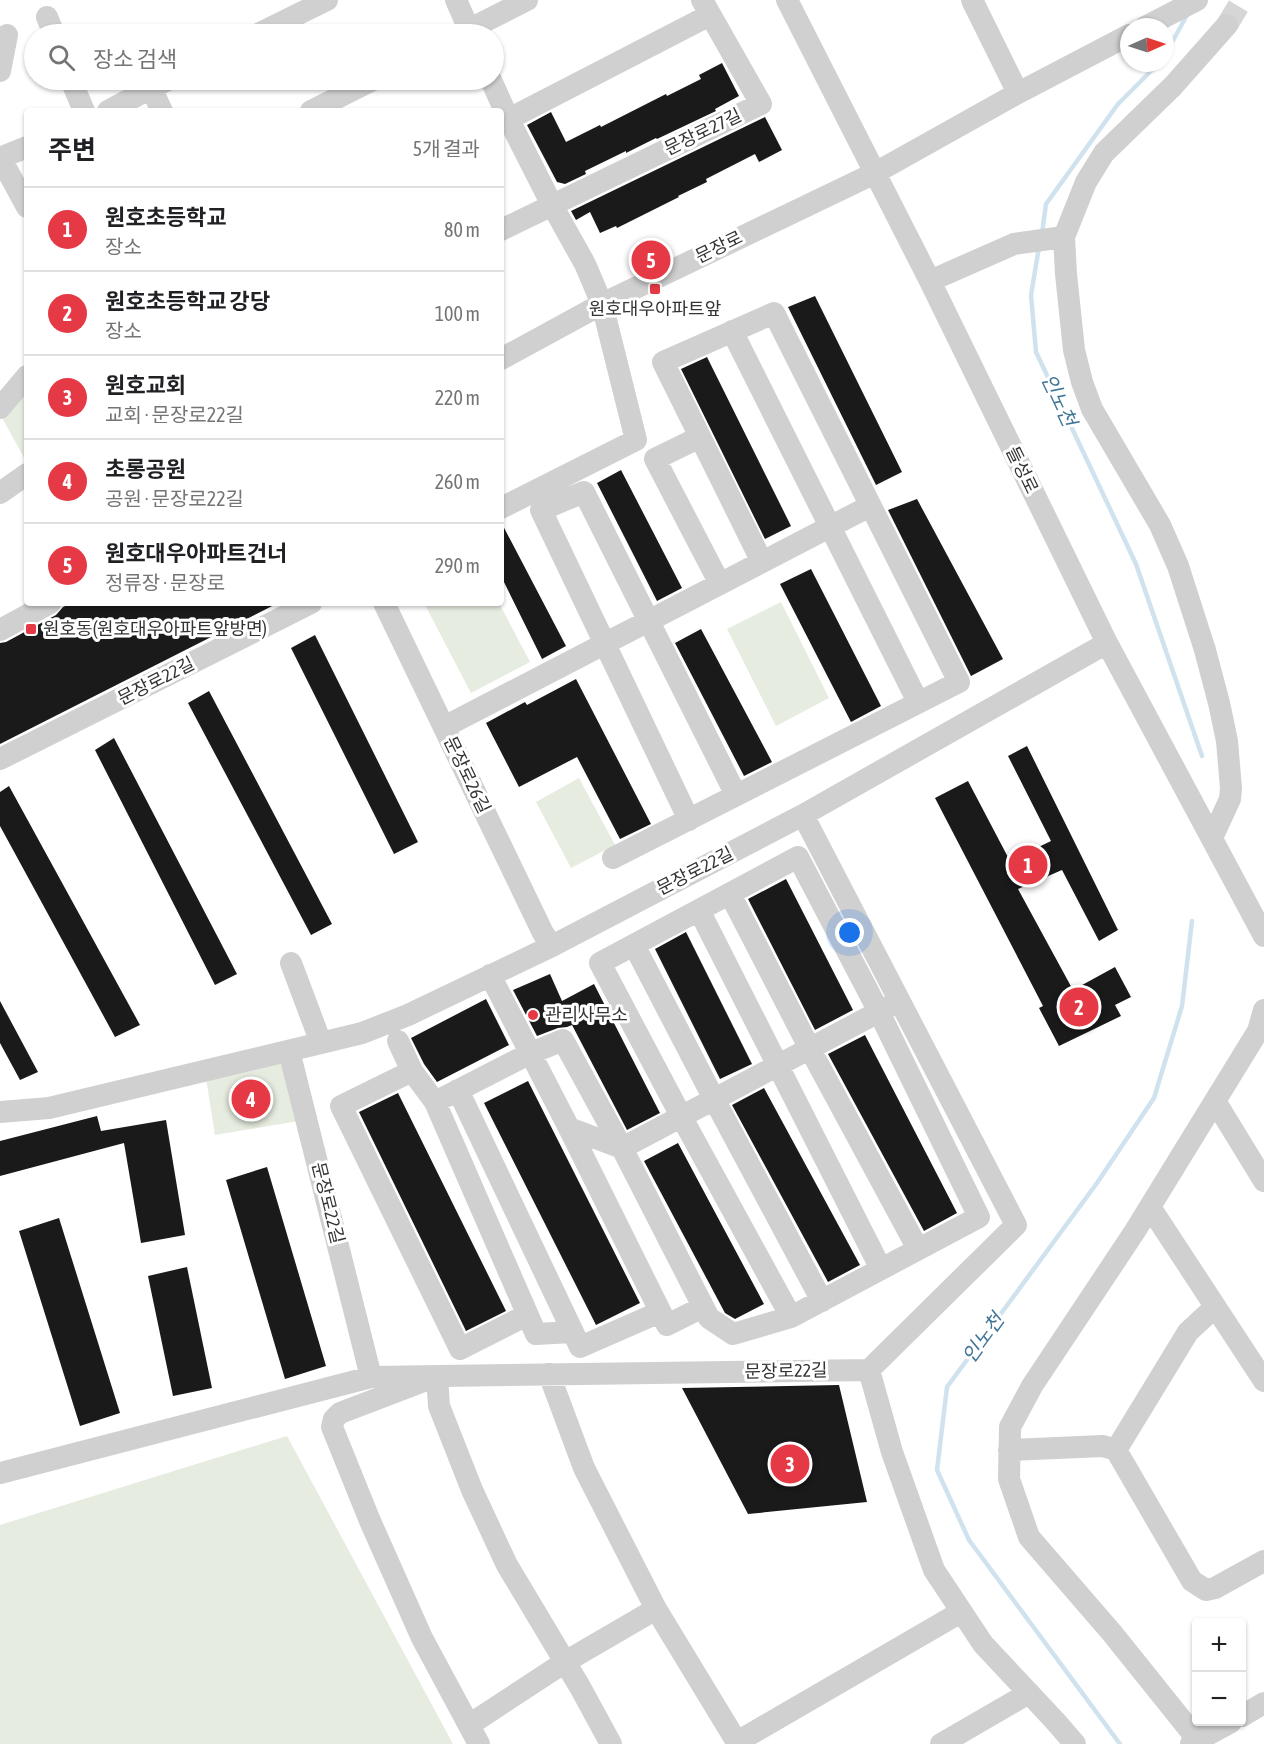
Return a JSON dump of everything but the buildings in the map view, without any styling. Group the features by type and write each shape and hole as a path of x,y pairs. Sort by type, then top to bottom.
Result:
{"street":[{"path":"274,24 305,5 327,0"},
{"path":"456,0 463,24"},
{"path":"483,24 527,0"},
{"name":"들성로","path":"787,0 930,281 1107,643 1264,936"},
{"path":"972,0 1018,93"},
{"path":"1162,18 1197,0"},
{"name":"문장로27길","path":"505,122 706,7 761,104 552,205"},
{"path":"930,281 1014,244 1048,239 1104,153 1173,86 1227,25"},
{"path":"0,71 7,35"},
{"name":"문장로","path":"504,357 602,304 875,173 1018,93 1120,40"},
{"path":"75,90 83,108"},
{"path":"114,108 148,90"},
{"path":"160,90 162,108"},
{"path":"317,108 353,90"},
{"path":"494,90 500,108"},
{"path":"504,506 636,440 602,304 585,264 505,122"},
{"path":"24,148 0,158 24,202"},
{"path":"504,229 552,205"},
{"path":"1048,239 1066,274 1074,350 1092,409 1160,525 1178,566 1205,650 1227,741 1232,788 1230,799 1212,838"},
{"path":"613,858 958,682 774,313 663,362 762,562"},
{"path":"732,332 918,702"},
{"path":"0,408 24,380"},
{"path":"700,437 655,459 720,584"},
{"path":"0,493 24,476"},
{"path":"689,820 541,510 584,492 736,795"},
{"path":"444,728 870,506"},
{"path":"0,630 44,606"},
{"name":"문장로22길","path":"0,759 305,606"},
{"name":"문장로26길","path":"385,606 543,933 552,946"},
{"name":"문장로22길","path":"0,1112 49,1108 362,1034 552,946 803,815 1107,643"},
{"path":"803,815 1016,1225 869,1370 892,1452 934,1570 983,1644 1075,1744"},
{"path":"435,1102 529,1053 563,1040 622,1148 709,1318 733,1334 791,1317 978,1217 879,1012 798,857 600,963 791,1317"},
{"path":"730,894 810,1049 918,1249"},
{"path":"699,910 881,1269"},
{"path":"1264,936 1264,941"},
{"path":"634,945 822,1301"},
{"path":"291,963 321,1043"},
{"path":"490,975 569,1128 666,1325 703,1307"},
{"path":"569,1128 622,1148 900,1001"},
{"path":"1224,1726 1197,1742 1112,1633 1029,1537 1009,1479 1010,1427 1032,1386 1150,1207 1238,1064 1258,1031 1264,1010"},
{"path":"398,1041 412,1071 435,1102 536,1334 573,1332"},
{"name":"문장로22길","path":"289,1051 371,1377 869,1370"},
{"path":"1238,1064 1264,1056"},
{"path":"412,1071 341,1106 460,1349 527,1314"},
{"path":"458,1090 580,1347 660,1312"},
{"path":"1215,1101 1264,1181"},
{"path":"1150,1207 1215,1307 1261,1368"},
{"path":"1116,1450 1188,1332 1215,1307"},
{"path":"549,1374 584,1468 656,1609 738,1743 961,1612"},
{"path":"611,1744 565,1662 507,1565 472,1490 439,1406 437,1376 340,1413 334,1419 332,1427 422,1638 474,1734 565,1662 656,1609"},
{"path":"0,1473 371,1377"},
{"path":"1009,1450 1103,1446 1116,1450 1192,1581 1206,1590 1215,1588 1264,1561"},
{"path":"941,1744 1029,1693"},
{"path":"1246,1714 1264,1704"}],"shaded area":[{"path":"24,390 24,458 0,414"},
{"path":"781,602 829,698 776,726 727,629"},
{"path":"426,606 501,606 530,662 471,693"},
{"path":"579,778 615,845 571,868 536,802"},
{"path":"285,1058 298,1121 215,1135 206,1078"},
{"path":"287,1436 453,1744 0,1744 0,1525"}],"waterway":[{"name":"인노천","path":"1174,39 1187,15"},
{"name":"인노천","path":"1042,233 1046,204 1118,104 1150,72"},
{"name":"인노천","path":"1039,247 1031,295 1036,352 1136,564 1202,756"},
{"name":"인노천","path":"1120,1744 969,1540 937,1470 947,1387 1097,1183 1154,1098 1182,1006 1192,921"}],"tunnel":[{"path":"1227,25 1242,0"}],"place":[{"name":"원호대우아파트건너","path":"651,260"},
{"name":"원호대우아파트앞","path":"655,289"},
{"name":"원호동(원호대우아파트앞방면)","path":"31,629"},
{"name":"원호초등학교","path":"1028,865"},
{"name":"원호초등학교 강당","path":"1079,1007"},
{"name":"관리사무소","path":"533,1015"},
{"name":"초롱공원","path":"251,1099"},
{"name":"원호교회","path":"790,1464"}]}
